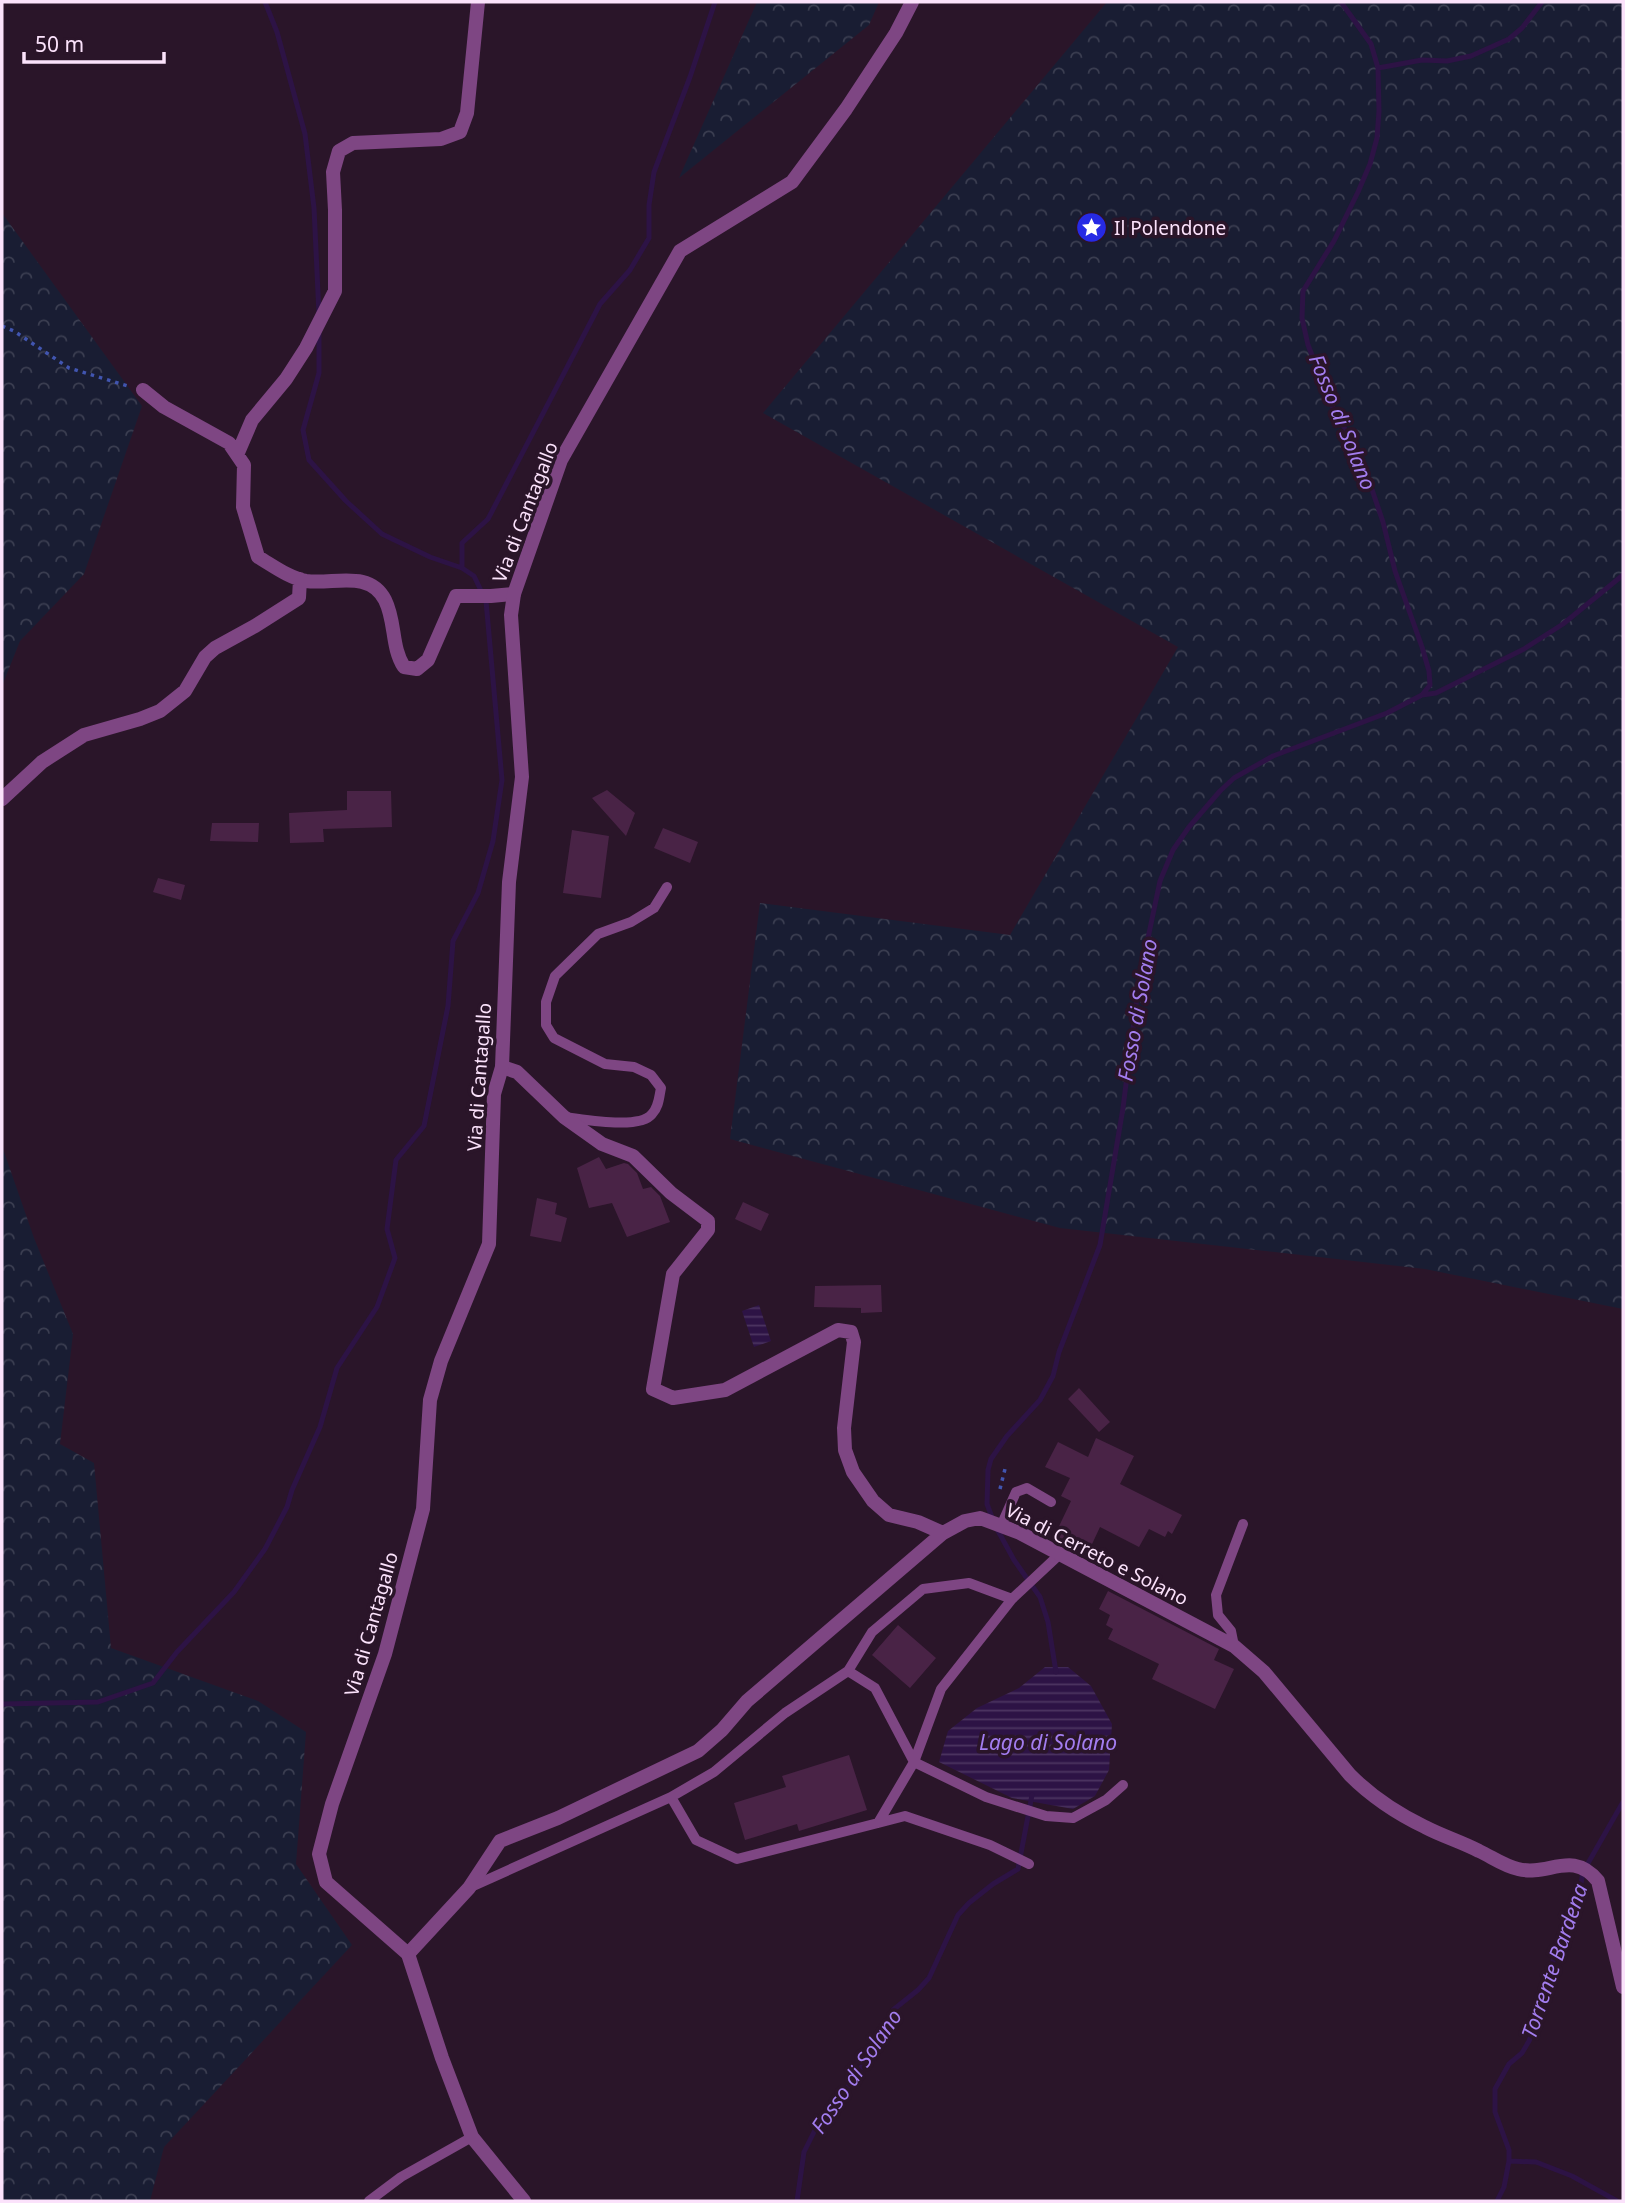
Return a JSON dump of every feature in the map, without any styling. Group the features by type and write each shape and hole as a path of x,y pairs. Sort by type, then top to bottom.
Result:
{"street":[{"path":"237,455 252,420 286,379 306,348 335,290 333,172 339,152 353,143 442,139 460,132 467,113 478,2"},
{"name":"Via di Cantagallo","path":"408,1954 326,1881 319,1854 332,1804 385,1654 423,1509 430,1400 441,1361 489,1244 494,1094 502,1067 509,882 522,777 511,615 514,594 561,460 680,251 792,182 846,109 896,33 912,2"},
{"path":"143,390 164,407 229,443 244,465 243,507 258,557 288,575 306,581 360,580 375,588 384,599 393,626 397,656 404,667 417,668 428,660 456,596 514,594"},
{"path":"2,799 42,762 84,735 160,711 185,691 205,657 215,648 299,598 300,579"},
{"path":"502,1067 517,1072 564,1117 602,1144 633,1156 671,1193 708,1221 708,1230 673,1274 653,1389 673,1398 725,1390 838,1330 850,1332 854,1342 844,1428 845,1450 853,1472 873,1501 889,1515 918,1522 943,1533"},
{"name":"Via di Cerreto e Solano","path":"408,1954 469,1888 500,1841 558,1818 698,1751 722,1730 747,1702 943,1533 965,1521 980,1518 1060,1554 1234,1646 1264,1672 1364,1789 1424,1827 1520,1870 1559,1865 1583,1868 1598,1881 1623,1987"},
{"path":"408,1954 442,2058 472,2137 524,2201"}],"lane":[{"path":"564,1117 640,1122 651,1117 658,1104 661,1088 651,1075 634,1067 605,1064 554,1038 546,1025 546,1002 555,976 598,934 631,922 654,908 667,887"},
{"path":"1002,1527 1016,1492 1027,1488 1051,1502"},
{"path":"1234,1646 1231,1631 1218,1615 1216,1595 1243,1524"},
{"path":"878,1822 914,1762 941,1689 1012,1599 1060,1554"},
{"path":"469,1888 671,1797 713,1772 786,1713 848,1671 872,1632 923,1589 969,1583 1012,1599"},
{"path":"848,1671 875,1688 914,1762 986,1797 1046,1816 1073,1818 1105,1800 1123,1785"},
{"path":"671,1797 696,1840 737,1859 905,1816 990,1844 1029,1864"},
{"path":"369,2201 401,2177 472,2137"}],"path":[{"path":"2,326 14,331 69,368 143,390"}],"green space":[{"path":"757,2 879,2 869,25 679,178"},
{"path":"1107,2 1623,2 1623,1309 1425,1269 1060,1228 730,1139 760,903 1010,935 1178,647 763,413"},
{"path":"2,213 142,406 84,574 20,641 2,686"},
{"path":"2,1146 34,1238 73,1334 60,1444 94,1463 111,1648 258,1701 306,1732 296,1864 352,1945 164,2147 150,2201 2,2201"}],"water":[{"path":"759,1305 771,1341 754,1347 742,1311"},
{"name":"Lago di Solano","path":"1045,1667 1068,1667 1091,1686 1112,1724 1109,1770 1095,1796 1073,1809 1012,1798 939,1762 948,1731 977,1708 1019,1688"}],"building":[{"path":"607,790 635,813 626,836 592,798"},
{"path":"347,791 391,791 392,827 323,829 324,842 290,843 289,813 347,810"},
{"path":"212,823 259,823 258,842 210,841"},
{"path":"663,828 698,842 690,863 654,848"},
{"path":"572,830 609,836 601,898 563,893"},
{"path":"158,878 185,885 181,900 153,892"},
{"path":"599,1157 606,1169 628,1164 637,1173 643,1189 651,1187 660,1196 670,1222 627,1237 612,1203 589,1208 577,1168"},
{"path":"537,1198 557,1203 555,1214 567,1218 561,1242 530,1236"},
{"path":"743,1202 769,1214 761,1231 735,1219"},
{"path":"881,1285 882,1312 861,1313 861,1308 814,1307 815,1286"},
{"path":"1079,1388 1110,1422 1099,1432 1068,1399"},
{"path":"1096,1438 1134,1456 1120,1484 1182,1515 1172,1534 1168,1531 1165,1537 1149,1529 1139,1547 1100,1527 1086,1557 1053,1539 1071,1501 1061,1496 1070,1478 1045,1467 1058,1442 1088,1457"},
{"path":"1108,1591 1219,1649 1214,1660 1234,1669 1215,1709 1152,1679 1159,1664 1108,1639 1113,1629 1106,1625 1110,1615 1099,1609"},
{"path":"898,1625 936,1658 910,1688 872,1655"},
{"path":"849,1755 867,1810 799,1831 797,1824 745,1840 734,1803 786,1787 782,1776"}],"waterway":[{"path":"265,2 277,32 305,134 314,208 319,314"},
{"path":"2,1704 98,1702 153,1683 177,1652 234,1592 265,1549 287,1507 320,1427 337,1368 377,1307 395,1258 387,1229 396,1160 424,1126 448,1006 453,941 478,893 493,841 502,780 486,601 474,576 462,568 462,543 488,519 600,304 630,270 649,238 649,205 654,172 715,2"},
{"name":"Fosso di Solano","path":"993,1520 987,1504 991,1459 1007,1436 1040,1400 1053,1376 1059,1352 1100,1245 1123,1108 1139,981 1160,881 1173,850 1189,827 1234,778 1273,756 1387,713 1422,695 1430,685 1422,647 1395,571 1383,522 1361,457 1333,408 1308,345 1302,318 1303,291 1334,241 1358,192 1377,138 1378,68 1371,44 1341,2"},
{"name":"Fosso di Solano","path":"1378,68 1422,60 1447,61 1471,56 1509,39 1522,28 1542,2"},
{"path":"319,331 319,373 303,430 309,460 346,501 382,534 430,557 462,568"},
{"path":"1422,695 1436,693 1524,649 1563,624 1623,575"},
{"name":"Fosso di Solano","path":"997,1529 1014,1560 1040,1597 1048,1622 1056,1672"},
{"name":"Fosso di Solano","path":"797,2201 804,2152 822,2116 852,2082 883,2033 893,2010 929,1978 958,1915 993,1884 1018,1869 1032,1795"},
{"name":"Torrente Bardena","path":"1497,2201 1504,2187 1509,2150 1495,2112 1495,2089 1509,2064 1522,2053 1529,2041 1538,2018 1557,1946 1579,1895 1583,1872 1623,1802"},
{"path":"1509,2161 1536,2162 1572,2176 1617,2201"}],"place":[{"name":"Il Polendone","path":"1091,228"}]}
